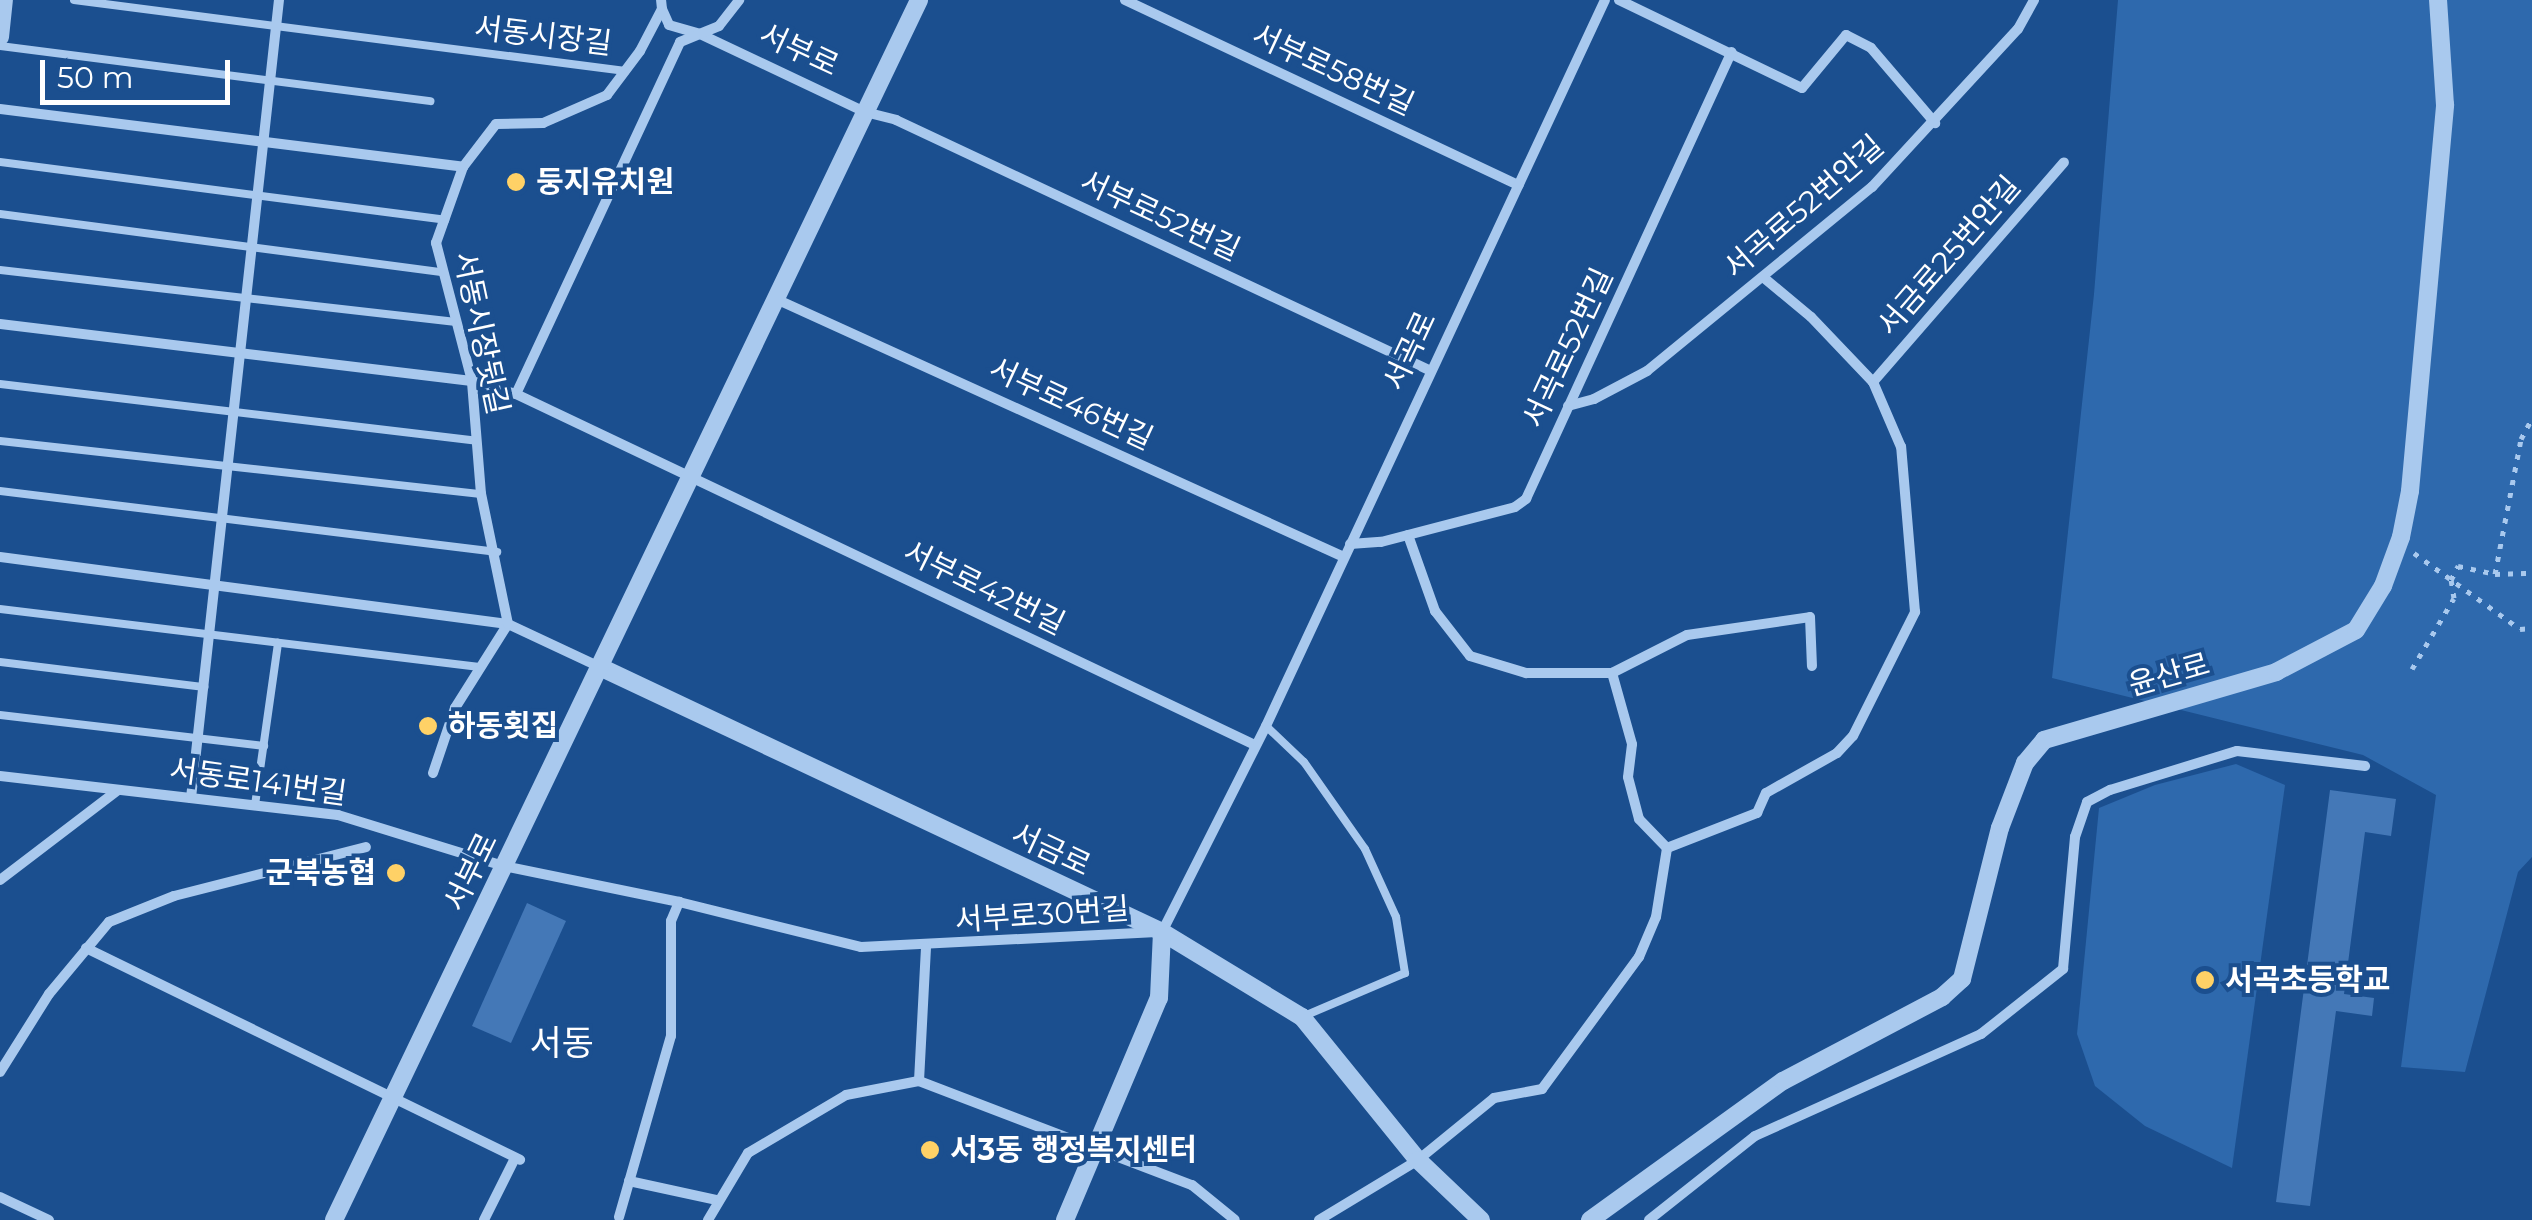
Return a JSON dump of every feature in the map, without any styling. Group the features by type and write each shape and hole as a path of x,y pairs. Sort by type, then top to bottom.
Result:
{"street":[{"path":"0,37 4,0"},
{"path":"191,798 280,0"},
{"path":"516,394 680,42 719,26 739,0"},
{"name":"서부로","path":"334,1220 602,668 918,0"},
{"name":"서부로58번길","path":"1126,0 1518,184"},
{"name":"서곡로","path":"1065,1220 1159,998 1162,932 1266,726 1605,0"},
{"path":"1618,0 1802,88 1846,34 1871,48 1935,124"},
{"name":"서곡로52번안길","path":"1568,406 1594,399 1647,370 1872,187 1935,124 2018,29 2034,0"},
{"name":"윤산로","path":"1590,1220 1783,1082 1942,997 1962,979 2000,828 2025,763 2044,740 2276,672 2356,630 2383,586 2398,544 2410,490 2445,104 2438,0"},
{"name":"서부로","path":"662,4 668,26 700,34 865,112"},
{"name":"서동시장뒷길","path":"508,624 497,552 481,494 472,381 436,243 463,167 496,124 543,122 607,95 662,4"},
{"name":"서곡로52번길","path":"1350,544 1408,535 1514,507 1526,499 1732,52"},
{"path":"0,109 463,167"},
{"name":"서부로52번길","path":"865,112 896,120 1431,371"},
{"name":"서금로25번안길","path":"1872,382 2064,162"},
{"name":"서금로25번안길","path":"1666,848 1757,813 1766,794 1838,754 1853,736 1914,612 1900,447 1872,382 1811,317 1763,277"},
{"name":"서부로46번길","path":"776,299 1344,557"},
{"path":"0,324 472,381 516,394 690,477"},
{"name":"서부로42번길","path":"690,477 1255,745"},
{"path":"1408,535 1436,611 1470,656 1526,673 1612,673 1687,635 1810,617 1812,666"},
{"path":"0,557 508,624 602,668"},
{"path":"433,773 455,708 508,624"},
{"name":"서금로","path":"602,668 1162,932 1302,1017 1418,1160 1481,1220"},
{"path":"1319,1220 1418,1160 1494,1098 1542,1089 1639,957 1656,917 1666,848 1639,819 1628,777 1632,744 1612,673"},
{"path":"1649,1220 1755,1136 1981,1034 2063,969 2075,837 2087,802 2237,751 2365,766"},
{"name":"서동로141번길","path":"0,776 338,815 504,866"},
{"path":"0,880 119,790"},
{"path":"0,1072 49,994 109,922 174,896 366,847"},
{"name":"서부로30번길","path":"504,866 679,902 861,947 926,947 1162,932"},
{"path":"618,1217 671,1036 669,953 671,921 679,902"},
{"name":"서부로30번길","path":"919,1081 926,947"},
{"path":"86,948 518,1159 484,1220"},
{"path":"708,1220 716,1200 748,1153 792,1124 846,1095 919,1081 1192,1185 1235,1220"},
{"path":"628,1181 716,1200"},
{"path":"0,1197 49,1220"}],"lane":[{"name":"서동시장길","path":"74,0 625,71"},
{"path":"0,46 430,101"},
{"path":"0,162 445,220"},
{"path":"0,214 444,272"},
{"path":"0,270 456,322"},
{"path":"0,384 476,441"},
{"path":"0,440 481,494"},
{"path":"0,491 497,552"},
{"path":"0,608 480,667"},
{"path":"256,805 278,643"},
{"path":"0,662 204,687"},
{"path":"0,715 264,746"},
{"path":"1266,726 1304,762 1364,849 1396,917 1405,973 1302,1017"}],"path":[{"path":"2495,574 2521,439 2532,418"},
{"path":"2398,544 2520,629 2532,628"},
{"path":"2412,669 2454,598 2451,580 2458,566 2495,574 2532,572"}],"shaded area":[{"path":"2118,0 2532,0 2532,857 2518,872 2465,1072 2401,1067 2436,795 2363,755 2052,678 2094,294"},
{"path":"2236,764 2285,785 2232,1168 2145,1126 2095,1086 2077,1034 2099,808 2155,785"}],"building":[{"path":"2330,790 2396,799 2391,836 2365,832 2344,994 2374,998 2372,1016 2336,1011 2310,1206 2276,1202"},
{"path":"527,903 566,921 511,1043 472,1026"}],"place":[{"name":"둥지유치원","path":"516,182"},
{"name":"하동횟집","path":"428,726"},
{"name":"군북농협","path":"396,873"},
{"name":"서곡초등학교","path":"2205,980"},
{"name":"서3동 행정복지센터","path":"930,1150"}],"district":[{"name":"서동","path":"562,1043"}]}
